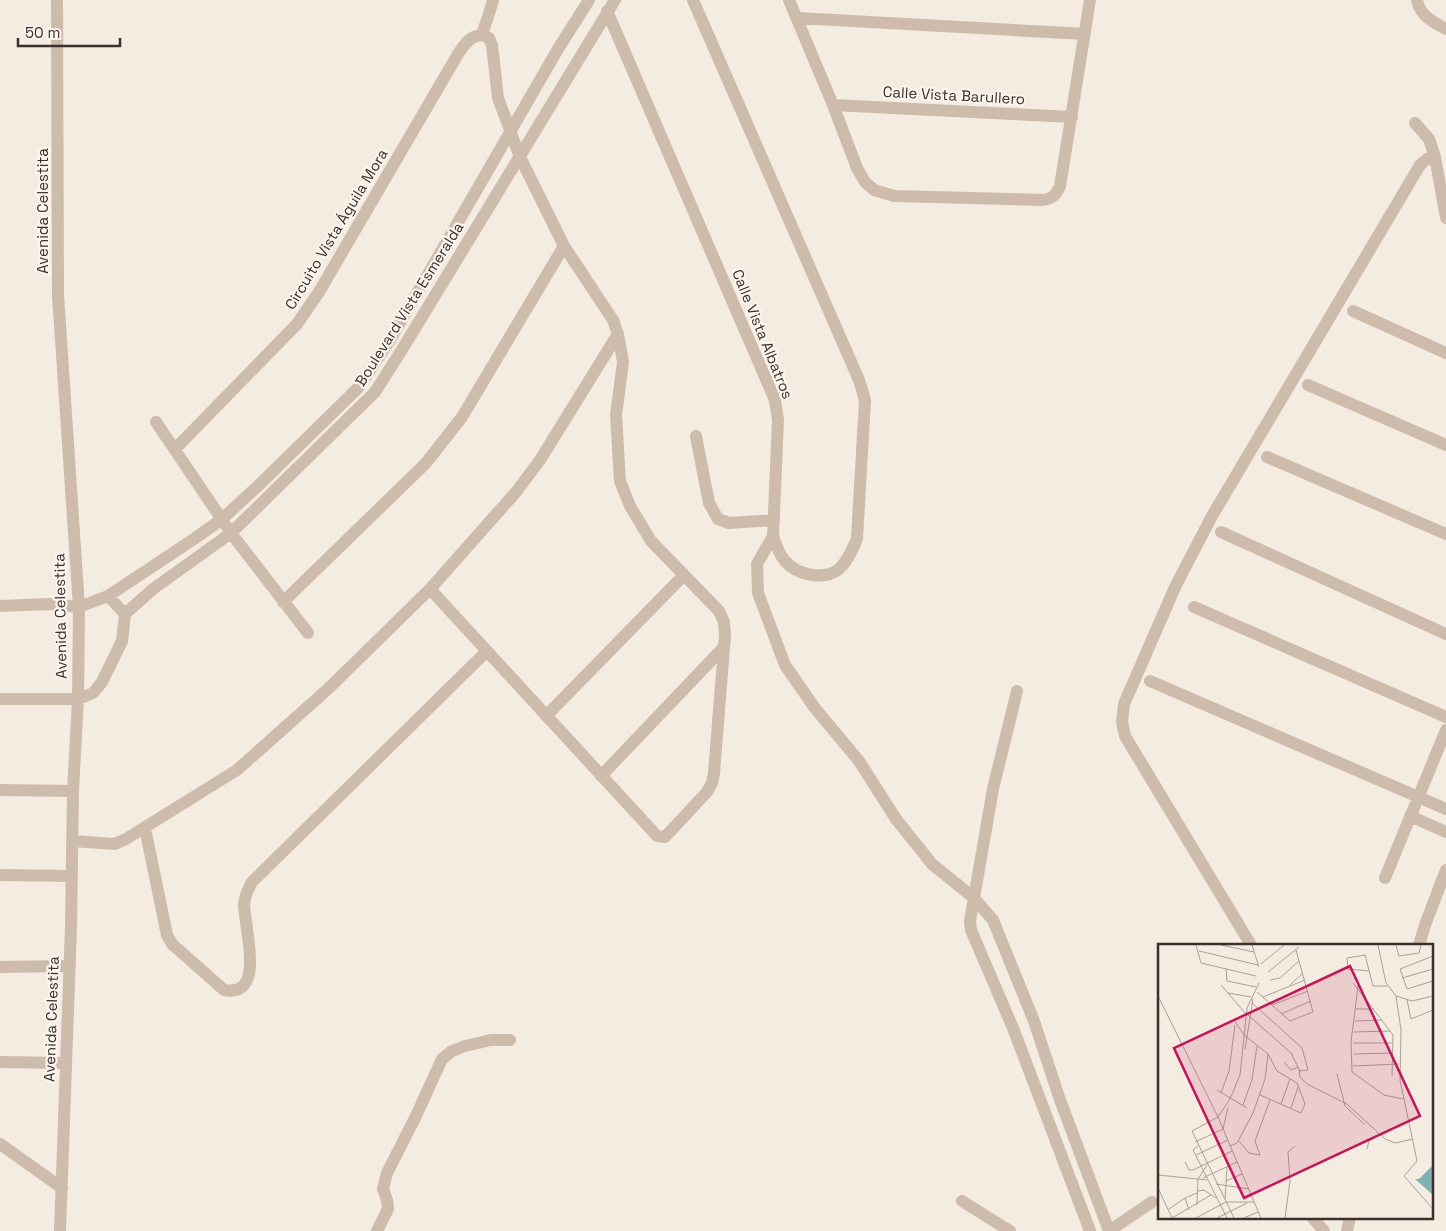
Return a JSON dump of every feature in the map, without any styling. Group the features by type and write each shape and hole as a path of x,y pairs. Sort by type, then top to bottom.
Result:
{"street":[{"name":"Avenida Celestita","path":"57,0 58,294 80,607 73,791 70,966 60,1231"},
{"name":"Boulevard Vista Esmeralda","path":"80,607 108,596 222,519 358,387 390,340 558,49 589,0"},
{"name":"Boulevard Vista Esmeralda","path":"126,614 153,589 232,533 374,392 520,157 614,0"},
{"name":"Calle Vista Albatros","path":"606,11 775,400 778,420 773,536 777,547 784,561 795,568 810,575 824,576 837,570 848,559 857,539 865,400 693,0"},
{"path":"789,0 857,168 865,182 874,190 894,196 1044,200 1052,198 1057,194 1060,186 1090,0"},
{"path":"1418,0 1421,12 1446,29"},
{"path":"430,588 600,776 657,836 665,837 707,792 712,783 714,773 724,647 724,622 719,611 651,541 630,506 620,481 616,414 623,362 618,334 612,320 564,246 510,133 498,98 492,45 489,38 482,35 493,1"},
{"path":"797,18 1085,34"},
{"name":"Circuito Vista Águila Mora","path":"175,449 297,324 320,292 458,54 468,39 475,35 482,35"},
{"name":"Calle Vista Barullero","path":"833,105 1072,117"},
{"path":"1415,123 1429,139 1435,157 1446,218"},
{"path":"1250,944 1125,736 1122,722 1124,704 1176,584 1212,516 1420,165 1427,159 1435,157"},
{"path":"283,602 426,462 462,417 564,246"},
{"path":"1353,311 1446,353"},
{"path":"72,841 115,844 145,828 236,770 329,688 430,588 516,492 535,466 618,334"},
{"path":"1308,385 1446,445"},
{"path":"156,422 232,533 308,633"},
{"path":"696,436 709,503 718,519 729,523 774,520"},
{"path":"1267,457 1446,534"},
{"path":"1221,532 1446,634"},
{"path":"773,536 757,564 758,593 785,666 814,707 859,761 896,819 932,864 974,898 993,920 1034,1020 1059,1097 1110,1231 1152,1202"},
{"path":"546,716 684,575"},
{"path":"0,699 78,699 92,693 102,682 122,641 126,614 108,596"},
{"path":"0,606 49,604 80,607"},
{"path":"1194,607 1446,717"},
{"path":"600,776 724,647"},
{"path":"145,828 167,935 172,944 224,990 233,992 242,988 247,980 250,969 244,903 252,882 487,651"},
{"path":"1150,681 1446,809"},
{"path":"1017,691 992,789 970,921 971,930 1012,1028 1090,1231"},
{"path":"1385,878 1446,730"},
{"path":"0,790 73,791"},
{"path":"1410,816 1446,832"},
{"path":"1419,944 1446,870"},
{"path":"0,875 71,876"},
{"path":"0,967 70,966"},
{"path":"377,1231 388,1209 384,1190 387,1173 442,1059 452,1051 465,1046 491,1040 510,1040"},
{"path":"0,1062 65,1063"},
{"path":"0,1144 62,1188"},
{"path":"962,1201 1010,1231"},
{"path":"1313,1218 1324,1231"},
{"path":"1347,1231 1350,1218"}]}
